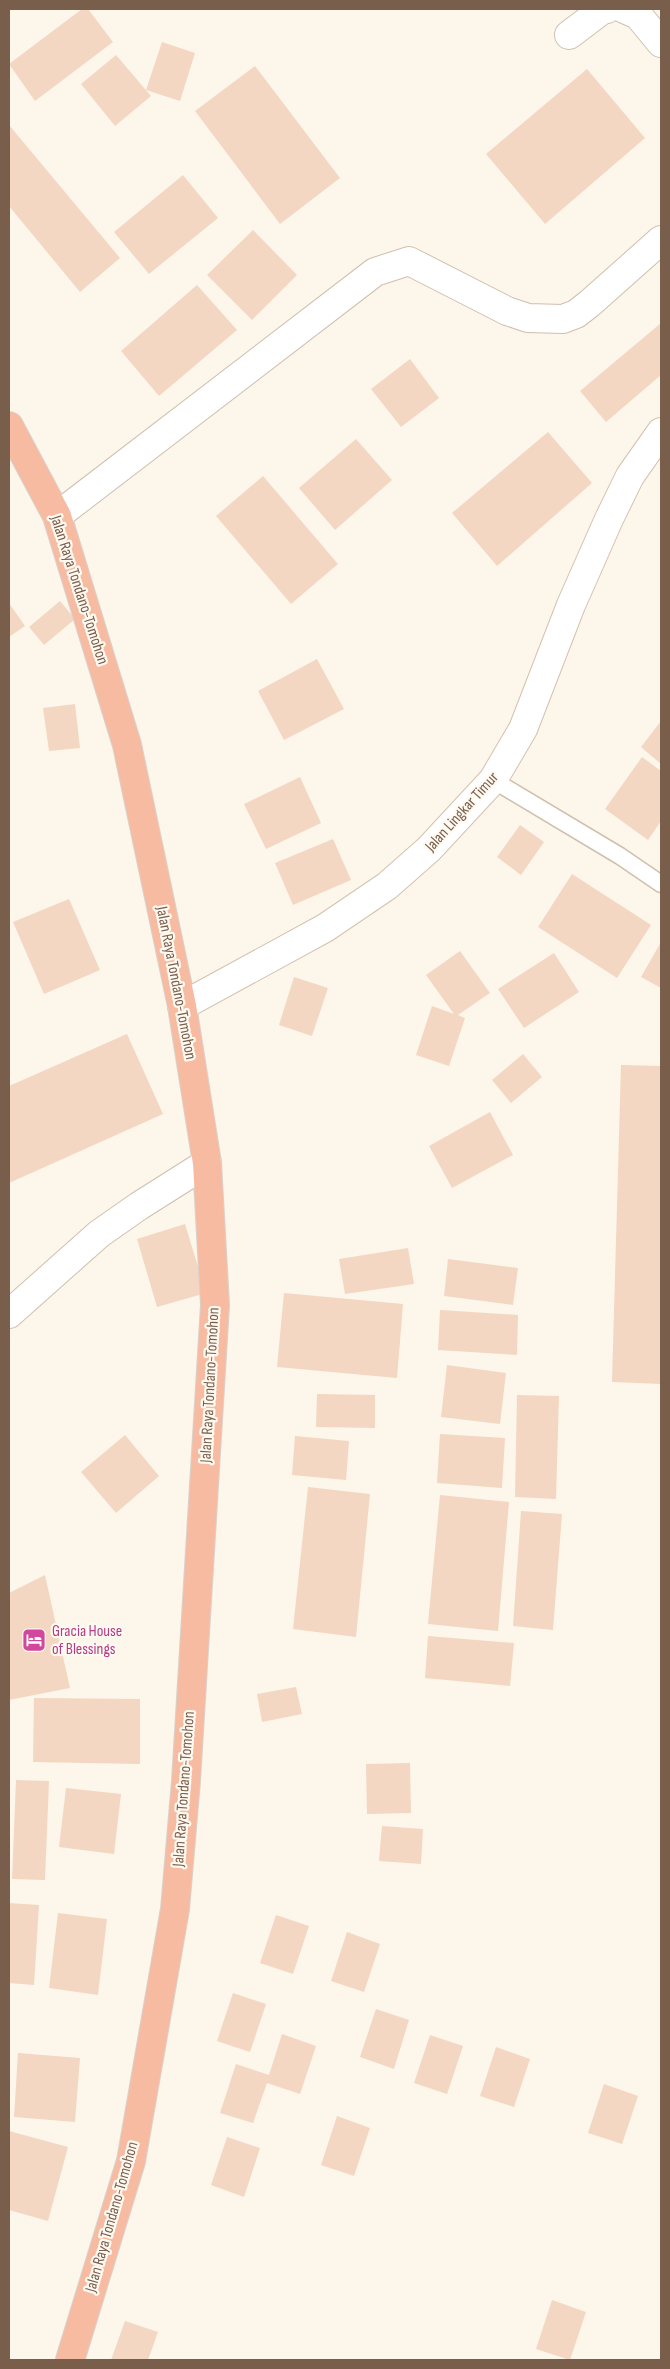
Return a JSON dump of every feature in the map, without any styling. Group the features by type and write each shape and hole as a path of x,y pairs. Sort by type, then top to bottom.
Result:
{"highway":[{"name":"Jalan Raya Tondano-Tomohon","path":"9,426 57,516 127,745 182,1006 207,1163 215,1305 186,1781 175,1909 132,2161 70,2360"}],"street":[{"path":"569,34 602,10 607,9"},
{"path":"624,9 638,16 661,43"},
{"path":"57,516 375,272 408,261 507,312 528,318 563,319 576,314 589,304 661,240"},
{"name":"Jalan Lingkar Timur","path":"182,1006 325,928 387,886 429,849 493,780 523,729 571,605 609,519 630,476 660,434"},
{"path":"9,1314 99,1234 207,1163"}],"lane":[{"path":"493,780 620,856 661,884"}],"building":[{"path":"82,9 88,9 113,42 35,101 9,64"},
{"path":"162,42 195,53 180,101 146,90"},
{"path":"116,55 151,96 115,126 81,84"},
{"path":"255,66 340,178 280,224 195,111"},
{"path":"587,69 645,138 545,224 486,154"},
{"path":"9,125 120,258 80,292 9,206"},
{"path":"183,175 218,218 149,274 114,232"},
{"path":"253,230 297,275 252,320 207,275"},
{"path":"197,285 237,330 159,396 121,351"},
{"path":"661,323 661,375 606,422 580,391"},
{"path":"410,359 439,398 401,427 371,389"},
{"path":"548,432 592,483 497,566 452,513"},
{"path":"356,439 392,480 335,530 299,488"},
{"path":"263,476 338,564 291,604 216,516"},
{"path":"60,601 75,619 44,645 29,627"},
{"path":"9,603 25,626 9,637"},
{"path":"317,659 344,709 284,740 258,691"},
{"path":"75,704 80,748 49,751 43,708"},
{"path":"661,721 661,764 641,747"},
{"path":"642,757 661,771 661,821 648,840 605,809"},
{"path":"300,777 321,823 266,849 244,804"},
{"path":"520,825 544,842 521,875 497,857"},
{"path":"333,839 351,880 293,905 275,863"},
{"path":"572,874 651,925 617,978 538,927"},
{"path":"69,899 100,970 44,994 13,922"},
{"path":"661,942 661,988 641,977"},
{"path":"460,951 490,993 458,1015 465,1018 449,1066 416,1055 432,1006 454,1014 426,975"},
{"path":"554,953 579,992 524,1028 498,989"},
{"path":"294,977 328,988 312,1036 279,1025"},
{"path":"127,1034 163,1114 9,1183 9,1086"},
{"path":"523,1054 542,1077 511,1103 492,1080"},
{"path":"621,1065 661,1066 661,1384 612,1382"},
{"path":"490,1112 513,1155 452,1188 429,1146"},
{"path":"185,1224 206,1293 157,1307 137,1239"},
{"path":"408,1248 414,1284 345,1294 339,1259"},
{"path":"448,1259 518,1268 513,1305 444,1296"},
{"path":"284,1293 403,1304 397,1378 277,1367"},
{"path":"440,1310 518,1315 517,1355 438,1350"},
{"path":"447,1365 506,1373 500,1424 441,1417"},
{"path":"317,1394 375,1395 375,1428 316,1427"},
{"path":"517,1395 559,1396 556,1499 515,1497"},
{"path":"440,1434 505,1438 502,1488 437,1483"},
{"path":"125,1435 159,1476 116,1513 81,1472"},
{"path":"295,1436 349,1441 346,1480 292,1475"},
{"path":"308,1487 370,1494 356,1637 293,1629"},
{"path":"440,1495 509,1502 498,1631 428,1624"},
{"path":"521,1511 562,1514 553,1630 513,1626"},
{"name":"Gracia House of Blessings","path":"45,1575 70,1688 9,1700 9,1593"},
{"path":"428,1636 514,1643 510,1686 425,1678"},
{"path":"296,1687 302,1714 262,1722 257,1694"},
{"path":"34,1698 140,1699 140,1764 33,1762"},
{"path":"410,1763 411,1813 367,1814 366,1764"},
{"path":"16,1780 49,1781 45,1880 12,1879"},
{"path":"66,1788 121,1794 114,1854 59,1847"},
{"path":"382,1826 423,1829 421,1864 379,1861"},
{"path":"9,1903 39,1905 34,1985 9,1983"},
{"path":"58,1913 107,1919 98,1995 49,1988"},
{"path":"276,1915 309,1926 293,1974 260,1963"},
{"path":"347,1932 380,1944 364,1992 331,1981"},
{"path":"233,1993 266,2004 250,2052 217,2041"},
{"path":"376,2009 409,2020 394,2069 360,2057"},
{"path":"282,2034 316,2046 300,2094 267,2083 253,2123 220,2113 236,2064 269,2075"},
{"path":"430,2035 463,2046 447,2094 414,2083"},
{"path":"496,2047 530,2059 514,2107 480,2096"},
{"path":"18,2053 80,2058 75,2122 14,2117"},
{"path":"604,2084 638,2096 622,2144 588,2133"},
{"path":"337,2116 370,2128 354,2176 321,2165"},
{"path":"9,2131 68,2147 48,2221 9,2210"},
{"path":"227,2137 260,2148 244,2197 211,2185"},
{"path":"552,2300 586,2312 570,2360 536,2349"},
{"path":"125,2321 158,2332 148,2360 111,2360"}],"place":[{"name":"Gracia House of Blessings","path":"34,1640"}]}
